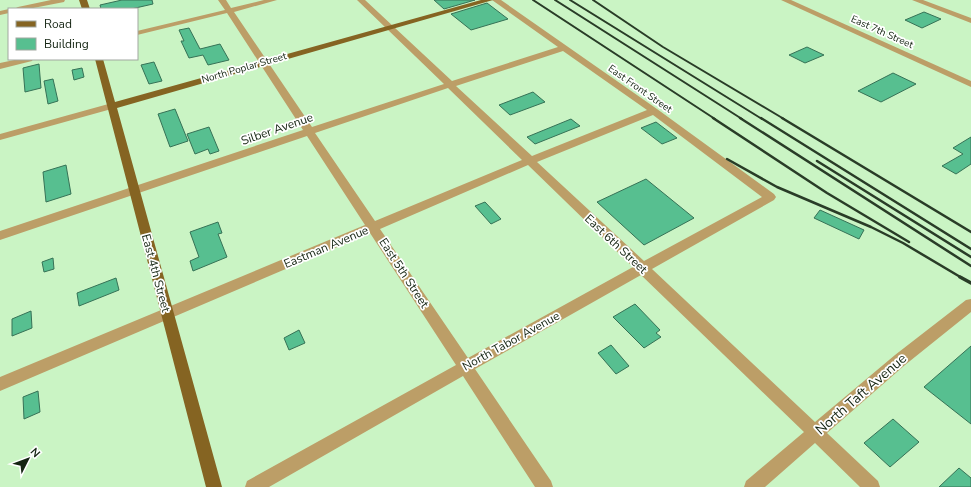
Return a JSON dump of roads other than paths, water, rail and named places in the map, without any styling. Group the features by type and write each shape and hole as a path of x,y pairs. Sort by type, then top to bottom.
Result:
{"main road":[{"name":"North Poplar Street","path":"112,106 263,62 489,0"},
{"name":"East 4th Street","path":"99,60 214,487"}],"street":[{"path":"23,8 61,0"},
{"name":"East 5th Street","path":"222,0 545,487"},
{"path":"138,33 273,0"},
{"name":"East 6th Street","path":"361,0 872,487"},
{"name":"East Front Street","path":"496,0 654,112 770,197"},
{"name":"East 7th Street","path":"785,0 971,84"},
{"path":"916,0 971,21"},
{"name":"Silber Avenue","path":"0,236 563,48"},
{"path":"0,66 25,60"},
{"name":"North Poplar Street","path":"0,137 112,106"},
{"name":"Eastman Avenue","path":"0,384 529,161 654,112"},
{"name":"North Tabor Avenue","path":"253,487 466,366 770,197"},
{"name":"North Taft Avenue","path":"752,487 817,433 900,360 971,304"}],"railway":[{"path":"533,0 715,119"},
{"path":"555,0 742,119"},
{"path":"570,0 762,119"},
{"path":"593,0 663,47 784,119"},
{"path":"713,118 827,193 909,242"},
{"path":"740,118 971,266"},
{"path":"761,118 971,249"},
{"path":"782,118 971,232"},
{"path":"727,159 777,187 871,227 903,243 962,278"},
{"path":"817,161 971,257"},
{"path":"960,277 971,283"}]}
